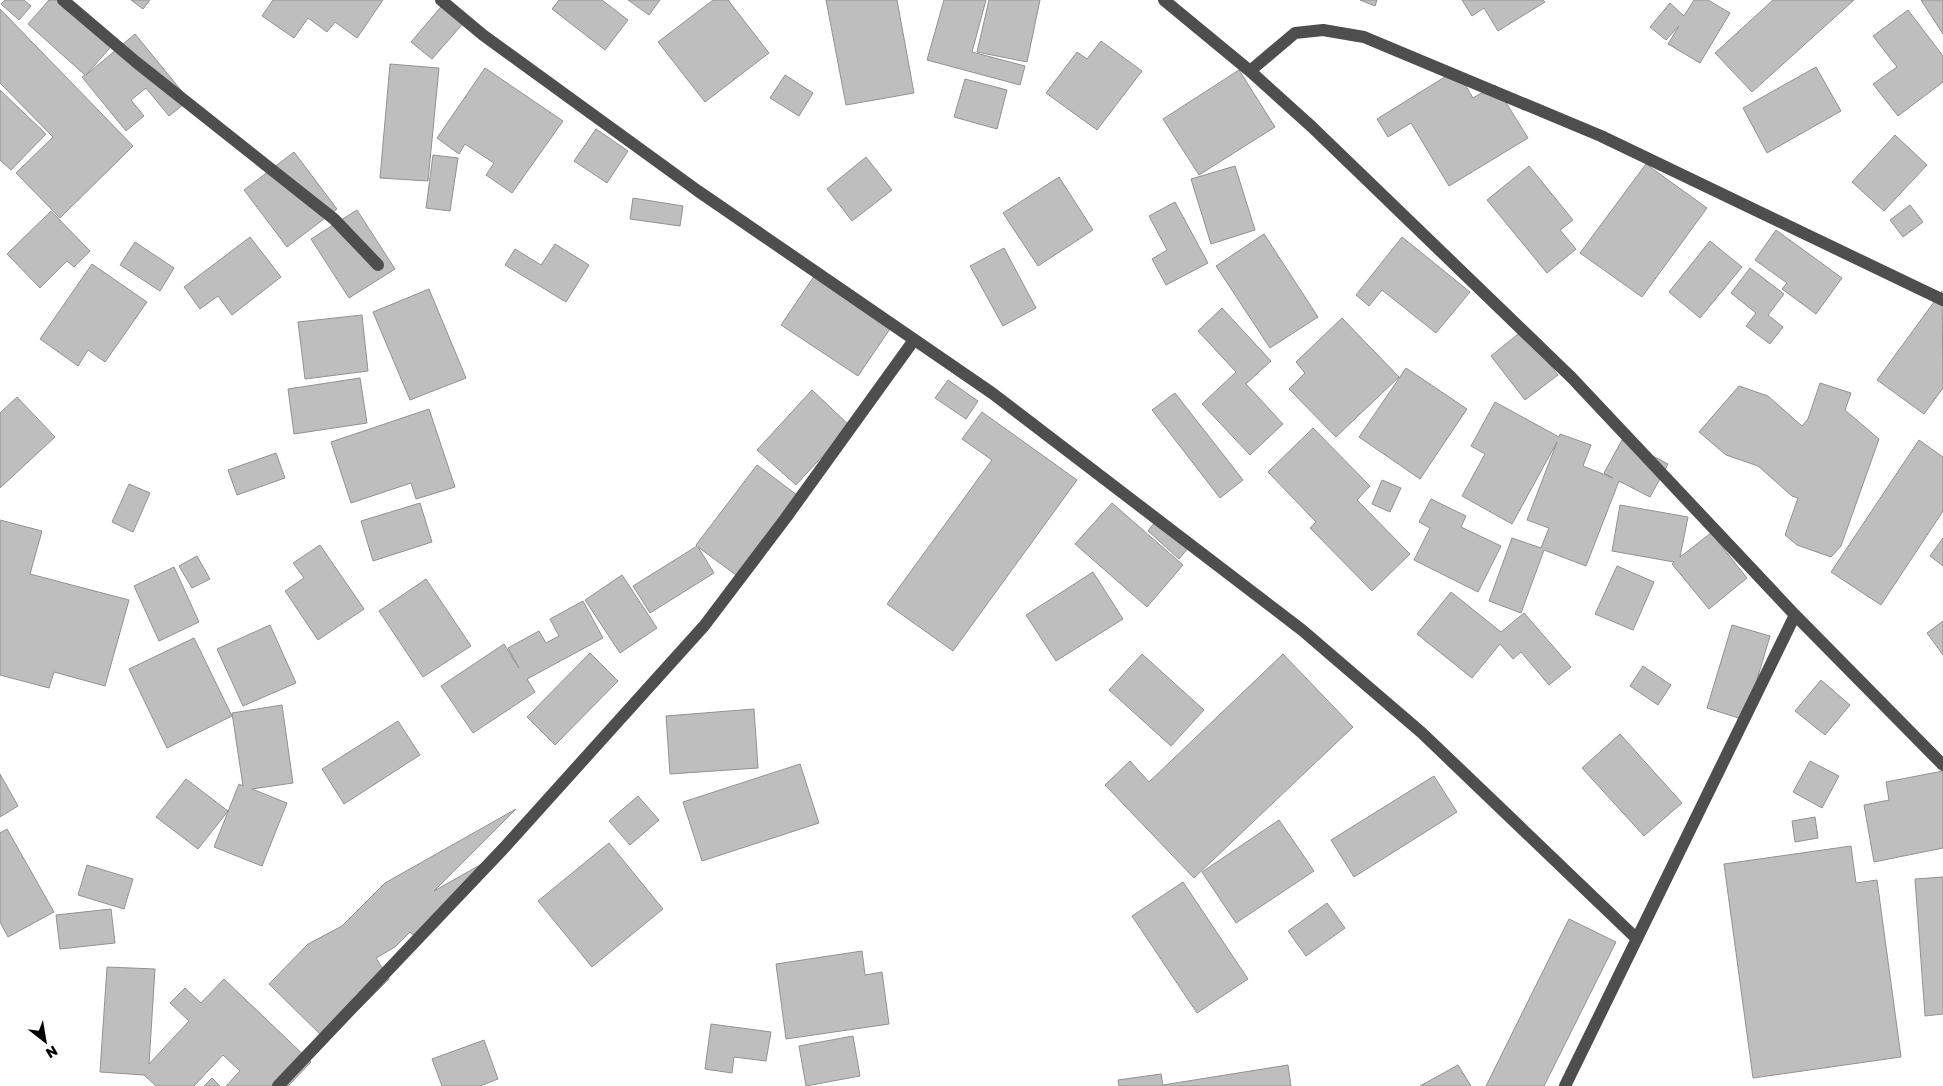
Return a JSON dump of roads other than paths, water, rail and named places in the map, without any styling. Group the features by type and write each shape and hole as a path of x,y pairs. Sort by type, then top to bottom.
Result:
{"street":[{"path":"63,0 136,62 334,219 378,265"},
{"path":"441,0 483,35 698,191 992,393 1302,630 1422,733 1637,939"},
{"path":"1164,0 1250,71 1312,127 1572,378 1795,615 1943,765"},
{"path":"1250,71 1295,33 1323,30 1364,38 1601,136 1943,300"},
{"path":"278,1086 503,849 704,626 785,519 914,340"},
{"path":"1565,1086 1795,615"}]}
